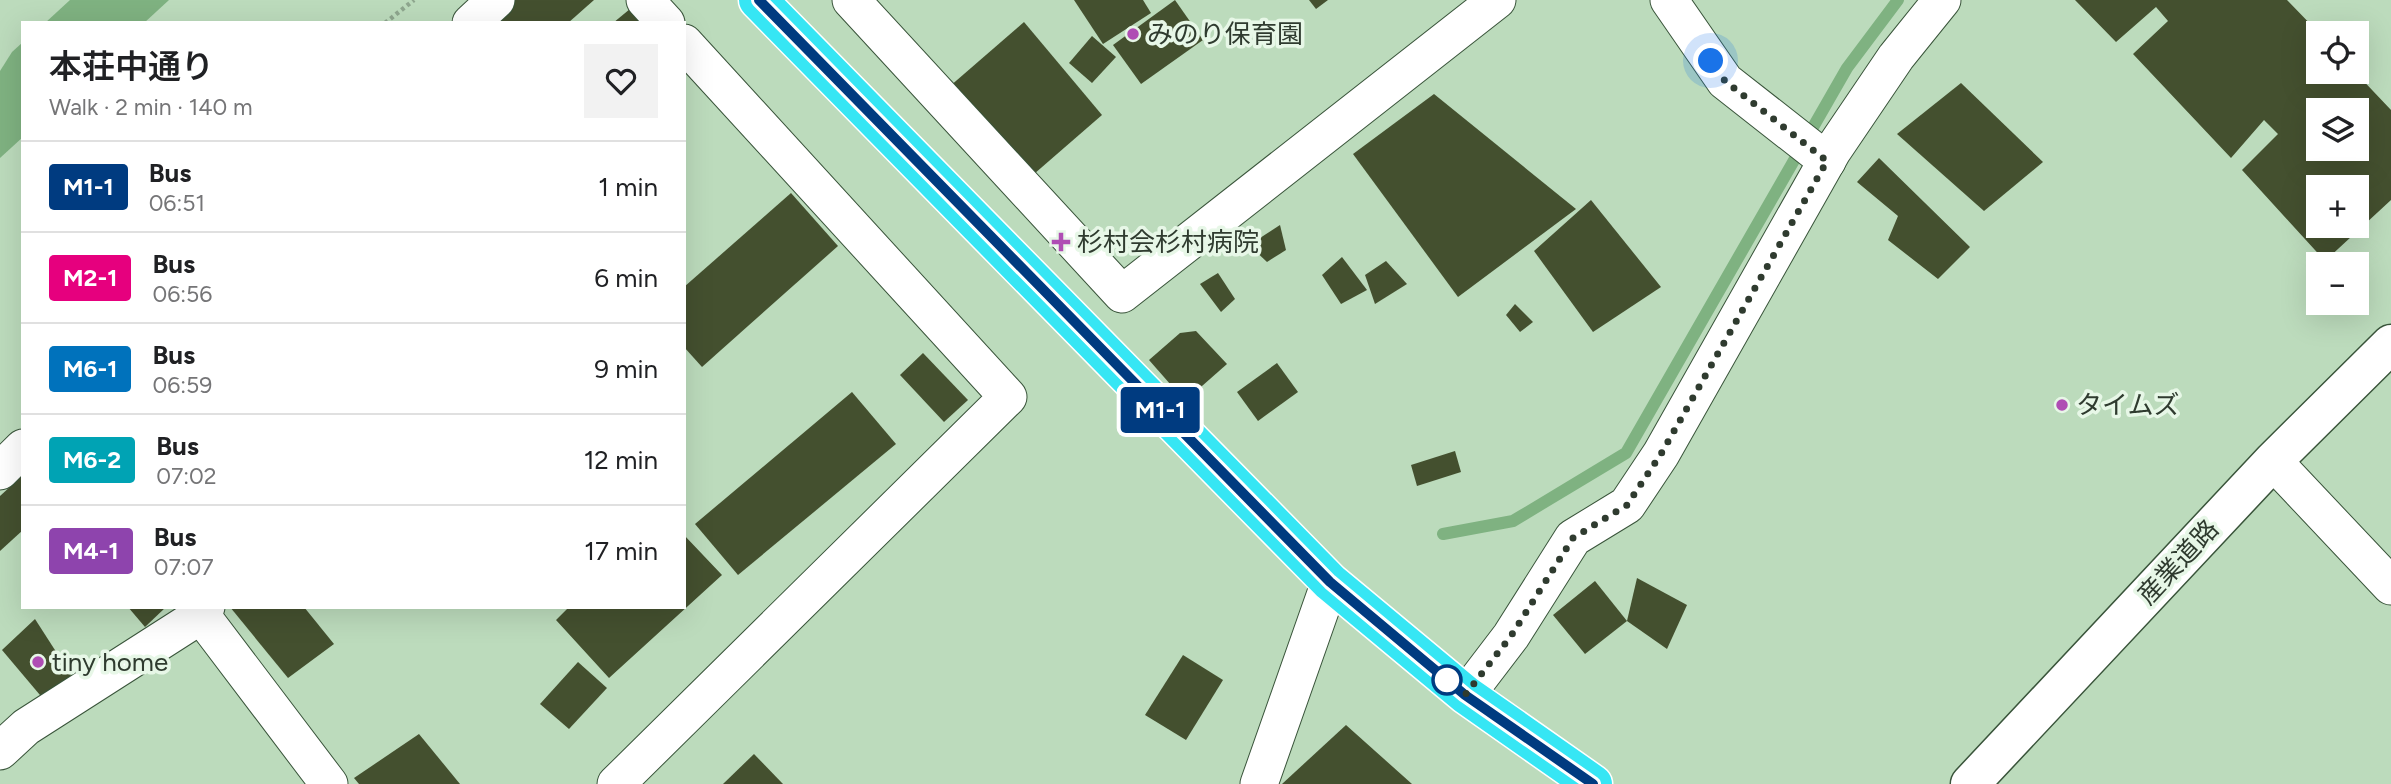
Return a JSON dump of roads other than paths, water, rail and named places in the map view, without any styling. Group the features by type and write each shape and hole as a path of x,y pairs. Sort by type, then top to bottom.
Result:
{"highway":[{"path":"758,0 1330,582 1465,695 1593,784"}],"street":[{"path":"473,21 496,0"},
{"path":"645,0 664,21"},
{"path":"851,0 1122,294 1497,0"},
{"path":"1670,0 1725,81 1827,161"},
{"path":"1465,695 1511,636 1573,538 1627,505 1661,454 1827,161 1896,57 1942,0"},
{"path":"616,784 1008,397 686,45"},
{"name":"産業道路","path":"1970,784 2273,461 2391,344"},
{"path":"0,471 21,450"},
{"path":"2273,461 2391,586"},
{"path":"1259,784 1330,582"},
{"path":"0,751 26,727 203,611 329,784"}],"waterway":[{"path":"1443,534 1513,521 1626,453 1847,68 1898,0"}],"place":[{"name":"みのり保育園","path":"1133,34"},
{"name":"杉村会杉村病院","path":"1061,242"},
{"name":"タイムズ","path":"2062,405"},
{"name":"tiny home","path":"38,662"}]}
